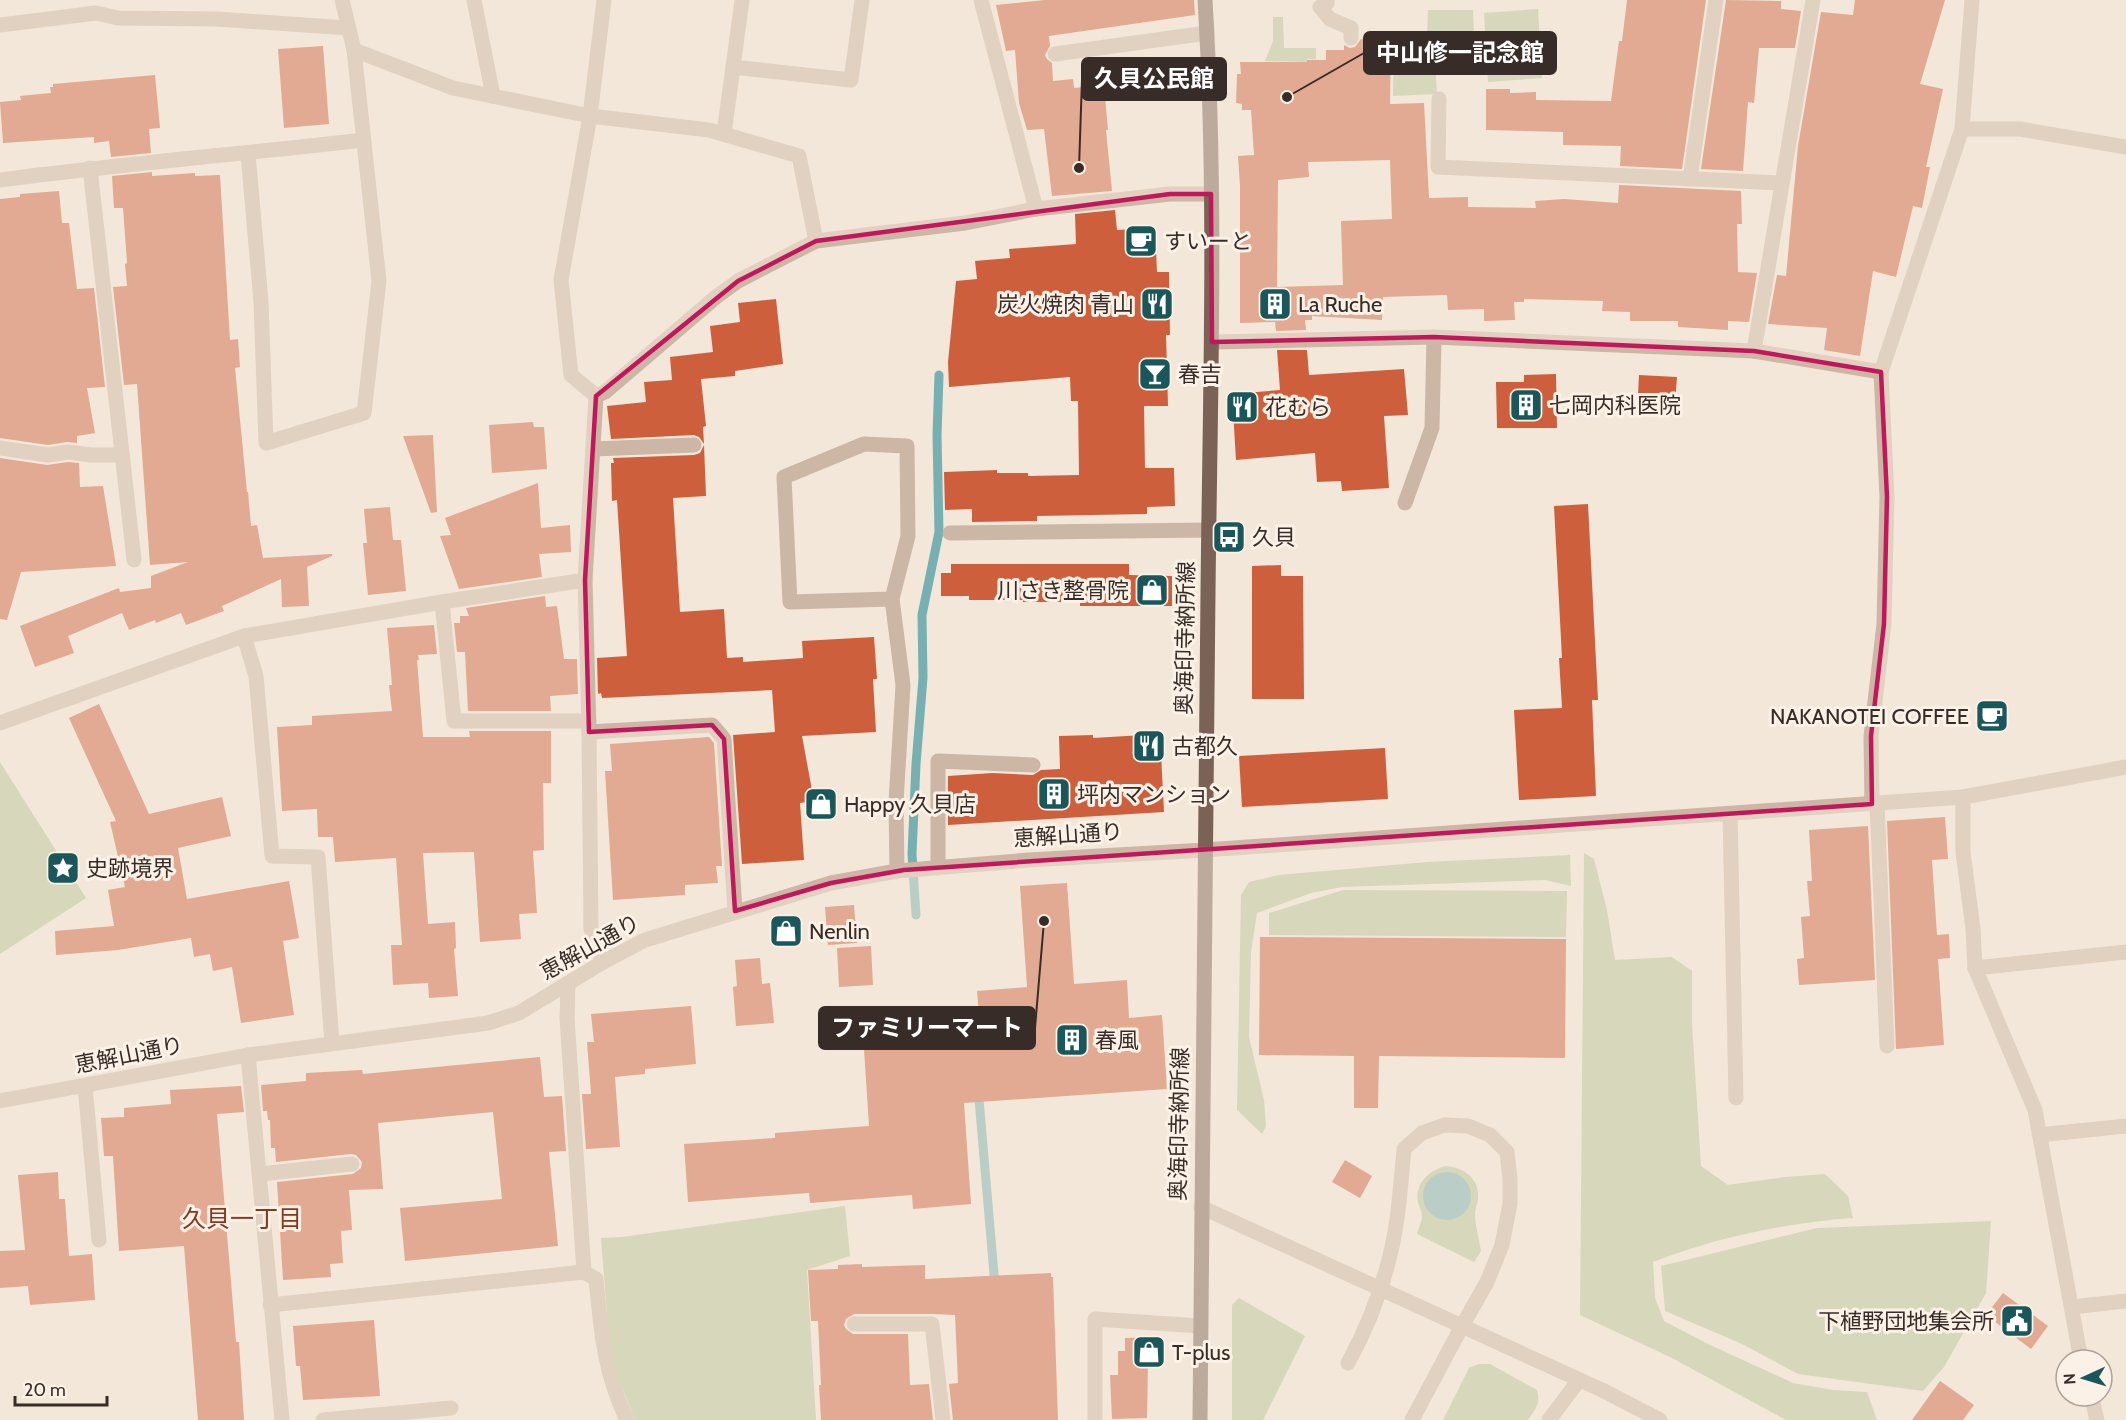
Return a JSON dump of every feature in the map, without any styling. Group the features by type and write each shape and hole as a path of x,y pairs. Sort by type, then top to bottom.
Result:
{"main road":[{"name":"奥海印寺納所線","path":"1200,1420 1204,850 1212,342 1212,194 1205,0"}],"street":[{"path":"248,154 261,302 266,443 364,413 380,281 354,50 342,0"},
{"path":"474,0 493,96"},
{"path":"596,396 571,375 561,280 590,116 604,0"},
{"path":"724,134 742,0"},
{"path":"733,67 851,80 862,0"},
{"path":"981,0 1036,209"},
{"path":"1327,0 1327,3 1320,7 1330,19 1351,28 1351,38"},
{"path":"1690,179 1716,0"},
{"path":"1754,351 1813,0"},
{"path":"1887,1046 1871,736 1884,624 1887,521 1881,372 1962,129 1972,0"},
{"path":"0,25 93,7 118,18 217,19 348,28"},
{"path":"1055,54 1207,33"},
{"path":"354,50 453,88 590,116 709,130 799,156 816,241"},
{"path":"1439,99 1438,167 1782,183"},
{"path":"1962,129 2020,129 2126,147"},
{"path":"0,180 90,168 248,154 363,140"},
{"path":"90,168 134,560"},
{"path":"596,396 605,392 716,297 738,281 816,241 965,223 1036,209 1170,194 1212,194"},
{"path":"1212,342 1434,337 1754,351 1881,372"},
{"path":"1405,503 1432,428 1434,337"},
{"path":"596,396 585,580 591,928 603,962"},
{"path":"593,449 694,444"},
{"path":"892,599 790,602 784,477 864,444 907,446 908,536 892,599 903,685 896,802 900,870"},
{"path":"0,448 48,456 68,452 122,455"},
{"path":"950,533 1208,530"},
{"path":"0,723 244,636 585,580"},
{"path":"442,602 454,721 589,726 712,725 724,739 735,911"},
{"path":"244,636 256,676 272,856 318,857 332,1043"},
{"path":"931,868 938,761 1033,765"},
{"name":"恵解山通り","path":"0,1101 248,1055 488,1023 519,1013 603,962 645,940 831,883 900,870 1963,797 2126,767"},
{"path":"1963,797 1963,852 1973,929 1975,968 2035,1110 2079,1348"},
{"path":"1730,814 1736,1098"},
{"path":"1975,968 2126,952"},
{"path":"568,984 567,1018 584,1272"},
{"path":"248,1055 282,1420"},
{"path":"85,1086 99,1240"},
{"path":"1348,1363 1380,1289 1396,1227 1404,1149 1422,1133 1444,1125 1468,1126 1490,1135 1507,1152 1510,1179 1510,1204 1502,1245 1487,1282 1413,1420"},
{"path":"2039,1135 2126,1126"},
{"path":"260,1174 352,1164"},
{"path":"1201,1207 1579,1380 1660,1420"},
{"path":"270,1305 584,1272 596,1279 602,1346 616,1398 627,1420"},
{"path":"2072,1307 2126,1301"},
{"path":"1095,1420 1095,1319 1200,1326"},
{"path":"854,1324 932,1324 943,1420"},
{"path":"1549,1420 1579,1380"},
{"path":"323,1420 451,1408"}],"highlighted area":[{"path":"1170,194 1211,194 1212,342 1434,337 1754,351 1881,372 1887,497 1884,624 1871,736 1872,804 904,870 831,883 735,911 724,739 712,725 589,732 585,580 596,396 738,281 816,241"}],"green space":[{"path":"1538,9 1542,78 1488,82 1484,13"},
{"path":"1428,10 1473,10 1475,57 1435,60 1437,94 1393,96 1394,36 1427,37"},
{"path":"1273,17 1283,17 1284,48 1316,48 1316,59 1307,59 1307,62 1265,61 1273,41"},
{"path":"0,762 86,898 0,954"},
{"path":"1584,853 1594,859 1607,910 1615,960 1672,957 1692,971 1692,1024 1701,1166 1728,1185 1825,1174 1848,1196 1853,1218 1802,1223 1751,1232 1701,1245 1653,1262 1655,1298 1664,1321 1793,1383 1833,1390 1867,1392 1877,1420 1786,1420 1672,1358 1580,1315"},
{"path":"1570,855 1571,886 1545,880 1342,887 1311,893 1257,913 1251,952 1249,1037 1264,1100 1266,1126 1262,1134 1237,1110 1241,895 1249,882 1279,875 1427,862"},
{"path":"1343,890 1567,891 1566,937 1269,935 1269,913"},
{"path":"1446,1166 1465,1172 1477,1186 1478,1199 1475,1218 1481,1251 1474,1262 1417,1234 1422,1218 1418,1202 1421,1183 1429,1174"},
{"path":"845,1206 850,1256 807,1270 816,1420 635,1420 615,1370 609,1340 601,1238"},
{"path":"1991,1221 1986,1293 1944,1367 1923,1391 1798,1374 1742,1344 1665,1311 1661,1266 1817,1228"},
{"path":"1239,1298 1305,1336 1263,1420 1232,1420 1232,1305"},
{"path":"1479,1364 1490,1364 1537,1390 1537,1406 1528,1420 1443,1420 1469,1368"}],"water":[{"path":"1447,1172 1464,1179 1471,1196 1464,1213 1447,1220 1430,1213 1423,1196 1430,1179"}],"building":[{"path":"1045,0 1194,0 1195,15 1049,36 1050,46 1045,55 1052,63 1053,81 1073,79 1074,88 1104,85 1112,191 1052,196 1044,129 1027,130 1019,103 1015,50 1006,51 996,5"},
{"path":"1627,0 1706,0 1682,169 1620,166 1621,146 1563,145 1563,132 1486,130 1486,89 1510,89 1510,93 1536,92 1536,100 1611,101"},
{"path":"1726,0 1781,1 1781,9 1801,11 1795,48 1759,48 1754,103 1748,102 1743,171 1701,169"},
{"path":"1855,0 1945,0 1920,84 1943,89 1926,167 1930,167 1922,208 1913,206 1896,277 1873,271 1860,356 1824,350 1827,328 1768,324 1777,275 1786,276 1798,146 1821,12 1853,15"},
{"path":"1361,39 1391,41 1390,104 1424,103 1429,198 1468,197 1468,207 1536,208 1535,201 1564,199 1618,203 1619,185 1741,191 1742,224 1737,224 1738,272 1757,273 1749,322 1728,321 1728,330 1678,327 1678,321 1630,321 1630,312 1602,311 1603,301 1524,299 1524,302 1514,302 1515,320 1484,321 1484,309 1448,310 1447,295 1383,297 1382,320 1312,316 1312,320 1305,320 1306,330 1276,331 1275,322 1240,323 1238,156 1254,155 1251,110 1242,110 1242,104 1236,103 1237,74 1241,74 1240,62 1326,60 1326,50 1344,50 1344,45 1350,48 1355,47","holes":["1390,160 1392,219 1341,221 1343,285 1277,287 1278,180 1309,177 1308,162"]},
{"path":"323,46 329,124 284,128 278,49"},
{"path":"155,75 160,128 149,129 151,153 111,157 109,141 94,143 94,137 3,143 0,102 21,100 20,96 51,93 50,87 53,87 53,84"},
{"path":"152,172 152,176 195,173 195,176 220,175 230,340 238,339 240,367 235,368 247,492 251,526 257,525 263,558 332,554 332,556 307,567 309,606 282,607 281,579 222,606 224,611 186,625 181,613 129,630 122,613 68,636 74,653 35,667 20,626 119,588 120,592 151,588 151,576 188,562 150,565 137,384 124,385 113,287 127,286 125,264 127,263 123,208 114,208 112,176"},
{"path":"59,191 62,223 69,223 77,289 94,288 105,387 87,388 95,433 77,436 77,443 48,445 0,438 0,199 20,197 20,194"},
{"path":"1115,210 1117,230 1155,228 1157,272 1169,272 1170,335 1166,335 1168,406 1144,406 1145,468 1174,468 1175,506 1147,507 1147,514 1037,516 1037,521 972,522 972,509 945,510 944,472 997,470 997,473 1028,473 1028,476 1079,475 1078,401 1071,401 1070,377 949,387 948,362 956,281 977,279 975,261 1010,258 1009,249 1076,244 1075,214"},
{"path":"776,299 783,364 735,371 735,376 701,379 706,426 703,427 704,444 699,437 694,435 611,439 607,406 646,402 644,382 672,380 670,357 713,352 710,326 740,322 738,303"},
{"path":"1277,350 1307,350 1309,375 1404,369 1408,415 1384,416 1389,488 1342,491 1341,481 1317,482 1315,453 1236,460 1232,394 1280,390"},
{"name":"七岡内科医院","path":"1556,374 1557,428 1497,428 1496,382 1524,382 1524,375"},
{"path":"1639,375 1677,377 1674,416 1637,414"},
{"path":"533,422 534,427 544,427 547,469 492,473 489,425"},
{"path":"433,435 437,512 431,513 403,436"},
{"path":"704,445 706,496 673,498 680,612 724,609 727,658 743,657 743,662 803,658 802,641 874,637 877,679 873,679 876,732 802,736 814,801 800,803 804,860 742,864 733,735 775,732 772,690 602,698 601,693 598,694 597,658 627,656 617,500 612,501 611,463 614,463 613,458 694,455 700,453"},
{"path":"0,458 47,465 79,463 80,487 103,486 116,566 21,572 7,620 0,619"},
{"path":"538,483 541,528 570,525 571,552 539,554 542,577 459,589 440,536 451,535 445,518"},
{"path":"1588,504 1598,700 1592,700 1596,796 1519,800 1514,710 1562,708 1559,658 1562,658 1554,506"},
{"path":"390,507 393,540 401,540 406,591 368,595 363,543 367,543 364,509"},
{"path":"951,564 1129,564 1129,575 1172,576 1172,606 1080,606 1080,602 969,600 969,596 941,596 941,573 951,573"},
{"path":"1281,565 1281,576 1303,576 1304,699 1252,699 1252,566"},
{"path":"545,596 546,607 557,606 564,659 577,659 578,694 550,696 551,711 468,711 465,652 457,652 454,623 460,623 460,616 469,616 466,608"},
{"path":"434,625 437,654 418,655 419,660 417,660 423,737 470,737 469,731 551,731 551,783 543,783 544,850 533,851 537,913 519,914 521,939 480,942 474,852 423,853 428,924 455,922 456,948 454,949 458,996 429,998 428,983 393,985 391,945 402,945 396,858 335,862 333,837 318,837 317,809 282,811 277,727 312,725 312,716 392,711 387,628"},
{"path":"99,704 149,814 222,797 231,836 178,848 187,899 289,881 299,938 283,941 294,1015 241,1023 232,967 213,971 210,954 194,957 191,938 118,950 56,955 55,931 114,926 108,890 125,887 110,822 116,821 69,718"},
{"name":"坪内マンション","path":"1160,734 1164,812 948,825 948,776 992,773 1033,775 1041,770 1060,769 1059,736 1093,735 1093,738"},
{"path":"709,737 714,743 722,866 716,866 718,883 685,885 685,895 613,900 605,771 612,771 610,744"},
{"path":"1385,748 1388,799 1242,807 1239,756"},
{"path":"1945,817 1948,859 1932,860 1937,935 1949,934 1950,958 1938,959 1944,1045 1896,1049 1887,821"},
{"path":"1868,826 1875,980 1799,985 1797,959 1804,958 1801,917 1810,916 1807,881 1812,881 1809,830"},
{"path":"1067,883 1074,984 1127,980 1129,1018 1162,1015 1167,1089 964,1103 971,1204 913,1209 912,1195 810,1203 809,1193 688,1202 684,1144 775,1138 775,1133 869,1126 863,1034 980,1025 977,991 1027,987 1020,886"},
{"path":"854,905 857,943 828,945 825,907"},
{"path":"1260,937 1566,939 1565,1058 1379,1056 1378,1108 1354,1108 1354,1056 1259,1055"},
{"path":"871,946 873,985 839,987 837,948"},
{"path":"760,958 762,984 770,983 774,1023 736,1026 733,987 737,986 735,960"},
{"path":"691,1006 696,1064 645,1069 645,1074 615,1077 620,1147 586,1149 582,1094 591,1094 587,1042 594,1042 591,1014"},
{"path":"540,1057 544,1097 562,1096 566,1151 549,1152 558,1246 405,1261 400,1208 502,1199 493,1112 378,1123 383,1189 349,1190 352,1230 341,1231 343,1263 330,1264 331,1277 283,1280 277,1182 353,1174 361,1168 362,1162 356,1155 351,1154 276,1162 275,1148 271,1148 270,1120 268,1120 267,1111 263,1111 261,1085 306,1081 306,1073 362,1070 363,1074"},
{"path":"241,1086 244,1112 217,1114 236,1342 239,1342 244,1420 198,1420 184,1246 119,1251 113,1156 104,1156 101,1118 124,1117 124,1108 171,1104 170,1090"},
{"path":"1345,1160 1372,1176 1360,1198 1332,1182"},
{"path":"58,1172 59,1199 65,1199 69,1256 92,1254 95,1300 30,1305 28,1286 0,1288 0,1251 25,1250 18,1175"},
{"path":"862,1264 862,1267 925,1265 925,1279 1051,1273 1053,1277 1058,1420 953,1420 949,1384 958,1383 955,1315 854,1314 846,1319 844,1325 853,1334 908,1334 910,1385 929,1384 933,1420 821,1420 818,1321 811,1321 808,1270 838,1269 838,1265"},
{"name":"下植野団地集会所","path":"2003,1293 2048,1326 2031,1349 1986,1315"},
{"path":"374,1320 380,1396 303,1400 300,1366 296,1366 293,1326"},
{"path":"1159,1337 1159,1364 1148,1364 1147,1418 1112,1419 1110,1375 1118,1375 1118,1351 1125,1351 1125,1338"},
{"path":"1940,1381 1974,1405 1963,1420 1912,1420"}],"waterway":[{"path":"916,915 912,854 923,678 922,615 939,532 937,435 939,375"},
{"path":"979,1099 995,1286"}],"place":[{"name":"中山修一記念館","path":"1287,97"},
{"name":"久貝公民館","path":"1079,168"},
{"name":"すいーと","path":"1141,241"},
{"name":"炭火焼肉 青山","path":"1157,304"},
{"name":"La Ruche","path":"1275,304"},
{"name":"春吉","path":"1155,374"},
{"name":"七岡内科医院","path":"1526,405"},
{"name":"花むら","path":"1242,407"},
{"name":"久貝","path":"1229,537"},
{"name":"川さき整骨院","path":"1152,590"},
{"name":"NAKANOTEI COFFEE","path":"1992,716"},
{"name":"古都久","path":"1149,746"},
{"name":"坪内マンション","path":"1054,794"},
{"name":"Happy 久貝店","path":"821,804"},
{"name":"史跡境界","path":"63,868"},
{"name":"ファミリーマート","path":"1044,921"},
{"name":"Nenlin","path":"786,931"},
{"name":"春風","path":"1072,1040"},
{"name":"下植野団地集会所","path":"2017,1321"},
{"name":"T-plus","path":"1149,1352"}],"district":[{"name":"久貝一丁目","path":"242,1218"}]}
